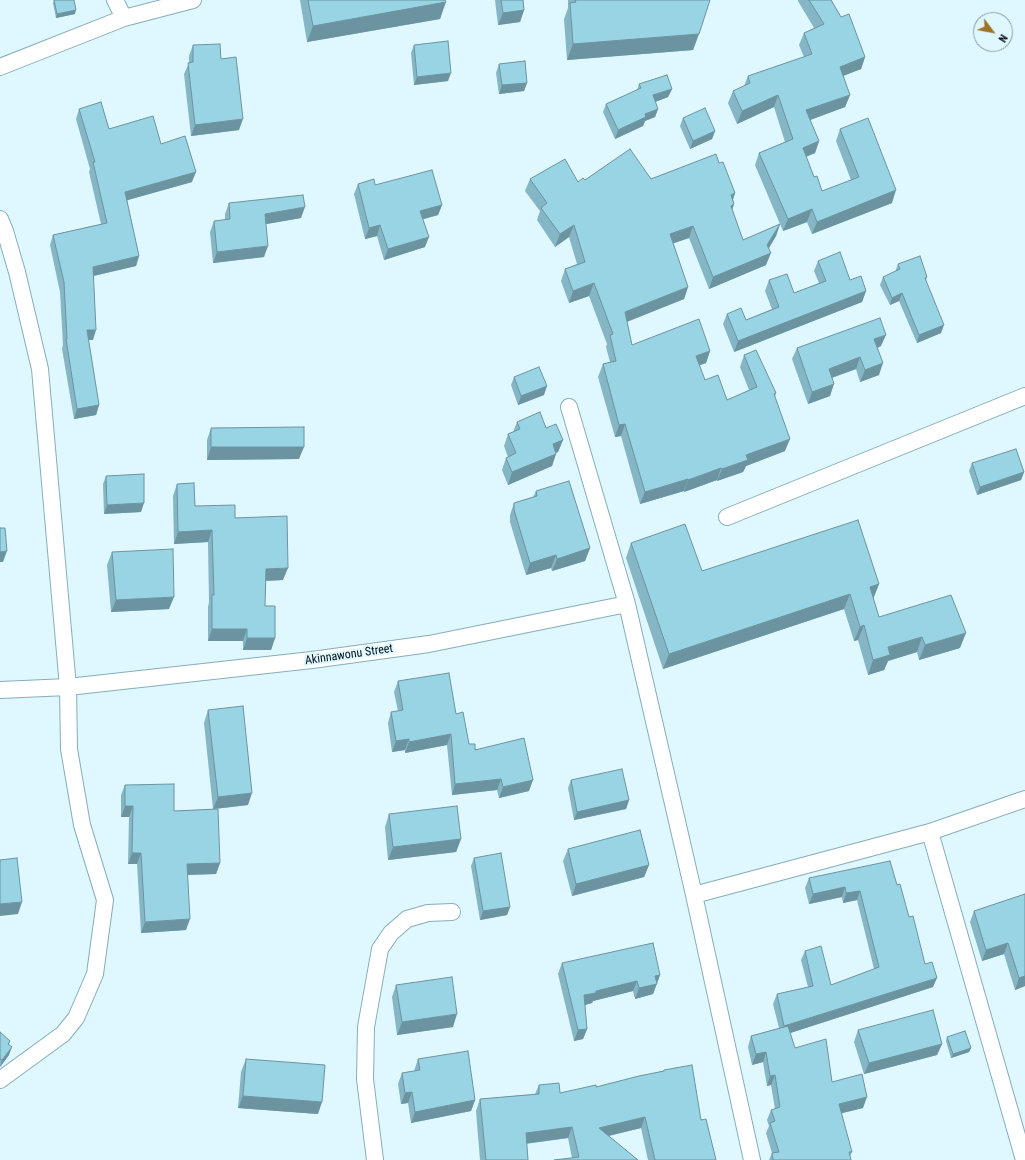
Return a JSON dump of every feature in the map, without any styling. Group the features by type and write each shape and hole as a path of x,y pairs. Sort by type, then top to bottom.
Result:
{"street":[{"path":"115,0 124,18"},
{"path":"0,66 124,18 193,0"},
{"path":"0,219 5,230 17,272 40,369 68,687 69,749 82,825 105,900 95,974 76,1018 63,1034 0,1080"},
{"path":"727,517 1025,396"},
{"path":"569,407 627,604 694,895 752,1160"},
{"name":"Akinnawonu Street","path":"0,690 68,687 312,660 429,644 627,604"},
{"path":"694,895 930,832 1025,799"},
{"path":"930,832 1024,1160"},
{"path":"375,1160 365,1079 366,1027 380,949 391,933 407,919 428,913 452,912"}],"building":[{"path":"54,0 74,0 76,10 57,14"},
{"path":"308,0 445,0 446,2 313,26"},
{"path":"501,0 523,0 524,10 503,13"},
{"path":"575,0 710,0 699,34 573,44 570,3 576,2"},
{"path":"809,0 831,0 841,17 849,14 865,57 840,67 850,95 806,110 819,141 803,148 814,177 817,176 822,191 859,177 840,129 868,118 896,190 817,222 812,209 788,219 759,153 793,139 778,95 742,111 733,91 750,83 748,76 812,54 804,33 824,24"},
{"path":"448,41 451,73 417,77 414,45"},
{"path":"220,44 221,59 236,57 243,119 195,125 188,63 193,62 193,45"},
{"path":"525,61 527,83 502,85 499,64"},
{"path":"667,75 672,89 653,95 658,109 645,114 646,117 618,130 606,104 641,88 639,84"},
{"path":"101,102 109,129 153,116 161,144 185,136 196,172 125,192 139,256 93,267 96,330 87,330 99,405 77,409 66,339 64,282 53,235 107,223 93,162 95,162 79,109"},
{"path":"705,108 715,131 693,141 683,118"},
{"path":"630,149 651,179 716,154 719,163 723,162 735,193 731,195 734,204 731,206 743,240 780,224 767,245 771,253 713,277 693,226 670,234 688,287 625,312 632,345 699,319 710,351 696,356 705,380 718,375 727,400 757,387 744,355 756,350 776,393 774,394 790,439 746,455 748,460 688,480 645,492 625,424 619,425 603,364 616,361 610,335 613,334 594,283 573,291 565,269 585,262 574,225 560,234 541,208 547,203 530,179 565,159 578,182 583,178 585,180"},
{"path":"432,170 442,205 420,211 429,237 388,249 380,225 369,228 358,184 374,179 375,185"},
{"path":"303,195 305,207 265,214 268,246 217,252 214,221 230,219 229,203"},
{"path":"840,252 850,280 861,276 866,291 738,341 727,314 741,308 746,320 779,307 769,280 787,274 794,293 826,281 818,261"},
{"path":"920,256 927,277 925,278 944,325 919,335 902,293 892,298 883,277 900,269 898,264"},
{"path":"880,318 886,335 874,339 883,363 865,370 860,357 829,369 834,384 812,392 797,348"},
{"path":"539,367 547,386 521,396 514,377"},
{"path":"540,412 546,428 556,424 563,440 553,444 556,454 512,472 506,458 516,453 508,434 520,429 517,422"},
{"path":"304,427 304,447 211,447 211,428"},
{"path":"1016,449 1024,472 980,487 972,463"},
{"path":"144,474 144,503 107,505 106,476"},
{"path":"569,481 590,548 557,559 556,555 530,563 514,510 514,503 537,496 536,491"},
{"path":"194,483 195,506 235,505 235,518 287,516 288,568 266,569 265,606 275,606 275,638 247,638 247,629 212,629 212,595 214,595 212,530 178,532 177,484"},
{"path":"858,520 879,584 870,587 879,617 951,595 966,633 925,645 922,637 888,647 890,655 873,660 864,625 860,627 850,594 669,654 631,543 685,524 702,571"},
{"path":"0,528 5,528 7,551 0,552"},
{"path":"173,549 174,597 116,600 112,552"},
{"path":"449,673 456,714 463,712 469,744 475,744 475,750 524,738 533,780 503,787 501,779 455,784 451,734 409,742 409,739 396,741 391,712 403,710 398,681"},
{"path":"243,706 252,793 218,797 208,710"},
{"path":"622,769 629,800 577,812 571,780"},
{"path":"174,784 174,811 218,809 220,863 187,864 190,919 145,922 141,853 132,853 133,806 125,806 125,785"},
{"path":"457,806 461,839 393,847 389,814"},
{"path":"640,830 649,865 576,884 568,849"},
{"path":"501,853 510,907 483,911 474,858"},
{"path":"17,858 22,902 0,904 0,860"},
{"path":"890,861 897,885 900,884 909,917 913,916 925,964 932,962 937,978 784,1026 777,994 813,986 805,951 821,946 831,985 879,967 860,891 846,893 845,887 813,894 809,878"},
{"path":"1025,894 1025,976 1019,978 1008,943 986,950 974,911"},
{"path":"653,943 660,975 655,976 657,984 639,988 637,981 584,995 587,1029 578,1030 562,963"},
{"path":"452,977 457,1014 402,1022 396,985"},
{"path":"933,1010 942,1044 869,1063 858,1030"},
{"path":"788,1026 795,1048 826,1039 832,1082 862,1074 867,1097 839,1104 852,1152 849,1152 851,1160 773,1160 772,1153 779,1152 770,1123 775,1121 771,1110 780,1107 775,1075 770,1076 766,1052 756,1054 751,1036"},
{"path":"965,1031 971,1048 953,1054 947,1037"},
{"path":"0,1032 10,1041 8,1044 12,1047 2,1060 0,1059"},
{"path":"468,1051 475,1100 415,1112 412,1092 405,1093 402,1073 420,1070 418,1059"},
{"path":"246,1059 325,1065 322,1102 243,1096"},
{"path":"692,1065 701,1120 706,1119 716,1160 655,1160 645,1117 599,1128 638,1160 554,1160 579,1157 572,1127 526,1133 528,1160 486,1160 480,1099 539,1094 539,1085 559,1083 560,1093 596,1085 596,1087 664,1070"}]}
